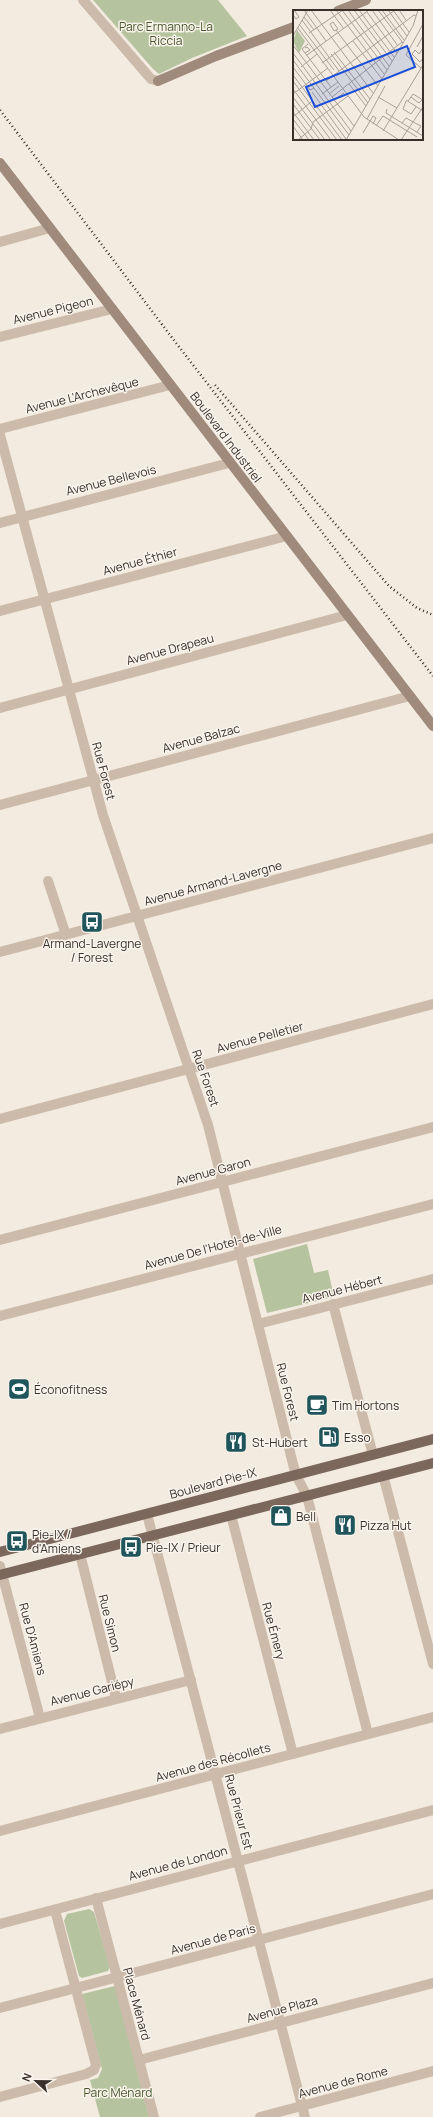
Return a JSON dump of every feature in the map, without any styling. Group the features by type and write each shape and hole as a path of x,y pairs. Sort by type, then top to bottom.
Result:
{"main road":[{"name":"Boulevard Pie-IX","path":"0,1552 433,1439"},
{"path":"1,1572 80,1554 433,1462"}],"street":[{"path":"83,0 151,79 158,81 216,56 293,27"},
{"path":"341,10 366,0"},
{"name":"Boulevard Industriel","path":"0,163 433,726"},
{"path":"0,242 50,228"},
{"name":"Avenue Pigeon","path":"0,337 112,309"},
{"name":"Avenue L'Archevêque","path":"0,429 170,385"},
{"name":"Rue Forest","path":"0,435 108,832 204,1110 224,1182 296,1475 307,1496 368,1734"},
{"name":"Avenue Bellevois","path":"0,522 230,463"},
{"name":"Avenue Éthier","path":"0,612 287,536"},
{"name":"Avenue Drapeau","path":"0,708 347,615"},
{"name":"Avenue Balzac","path":"0,805 410,696"},
{"name":"Avenue Armand-Lavergne","path":"0,952 433,838"},
{"path":"48,881 66,935"},
{"name":"Avenue Pelletier","path":"0,1119 433,1004"},
{"name":"Avenue Garon","path":"0,1240 433,1127"},
{"name":"Avenue De l'Hotel-de-Ville","path":"0,1316 433,1204"},
{"name":"Avenue Hébert","path":"258,1324 433,1279"},
{"path":"333,1304 372,1455"},
{"path":"383,1475 433,1664"},
{"name":"Rue Prieur Est","path":"147,1514 306,2117"},
{"name":"Rue Émery","path":"231,1515 293,1754"},
{"name":"Rue Simon","path":"80,1554 116,1698"},
{"name":"Rue D'Amiens","path":"1,1572 40,1718"},
{"name":"Avenue Gariépy","path":"0,1729 116,1698 191,1680"},
{"name":"Avenue des Récollets","path":"0,1831 433,1717"},
{"name":"Avenue de London","path":"0,1924 433,1810"},
{"name":"Avenue de Paris","path":"0,2008 433,1894"},
{"name":"Place Ménard","path":"96,1898 154,2117"},
{"path":"0,2097 86,2074 94,2070 95,2059 55,1910"},
{"name":"Avenue Plaza","path":"139,2060 433,1982"},
{"name":"Avenue de Rome","path":"260,2117 433,2071"}],"green space":[{"name":"Parc Ermanno-La Riccia","path":"93,0 218,0 247,36 192,58 159,74"},
{"path":"307,1244 314,1273 328,1270 334,1297 267,1313 253,1259"},
{"path":"89,1909 94,1912 110,1967 108,1971 82,1978 79,1976 64,1921 67,1914"},
{"name":"Parc Ménard","path":"115,1986 149,2117 100,2117 90,2080 98,2078 102,2069 82,1994"}],"railway":[{"path":"0,110 173,339 433,676"},
{"path":"215,385 389,586 417,608 433,615"}],"place":[{"name":"Armand-Lavergne / Forest","path":"92,922"},
{"name":"Éconofitness","path":"19,1389"},
{"name":"Tim Hortons","path":"317,1405"},
{"name":"Esso","path":"329,1437"},
{"name":"St-Hubert","path":"236,1442"},
{"name":"Bell","path":"281,1516"},
{"name":"Pizza Hut","path":"345,1525"},
{"name":"Pie-IX / d'Amiens","path":"17,1541"},
{"name":"Pie-IX / Prieur","path":"131,1547"}]}
